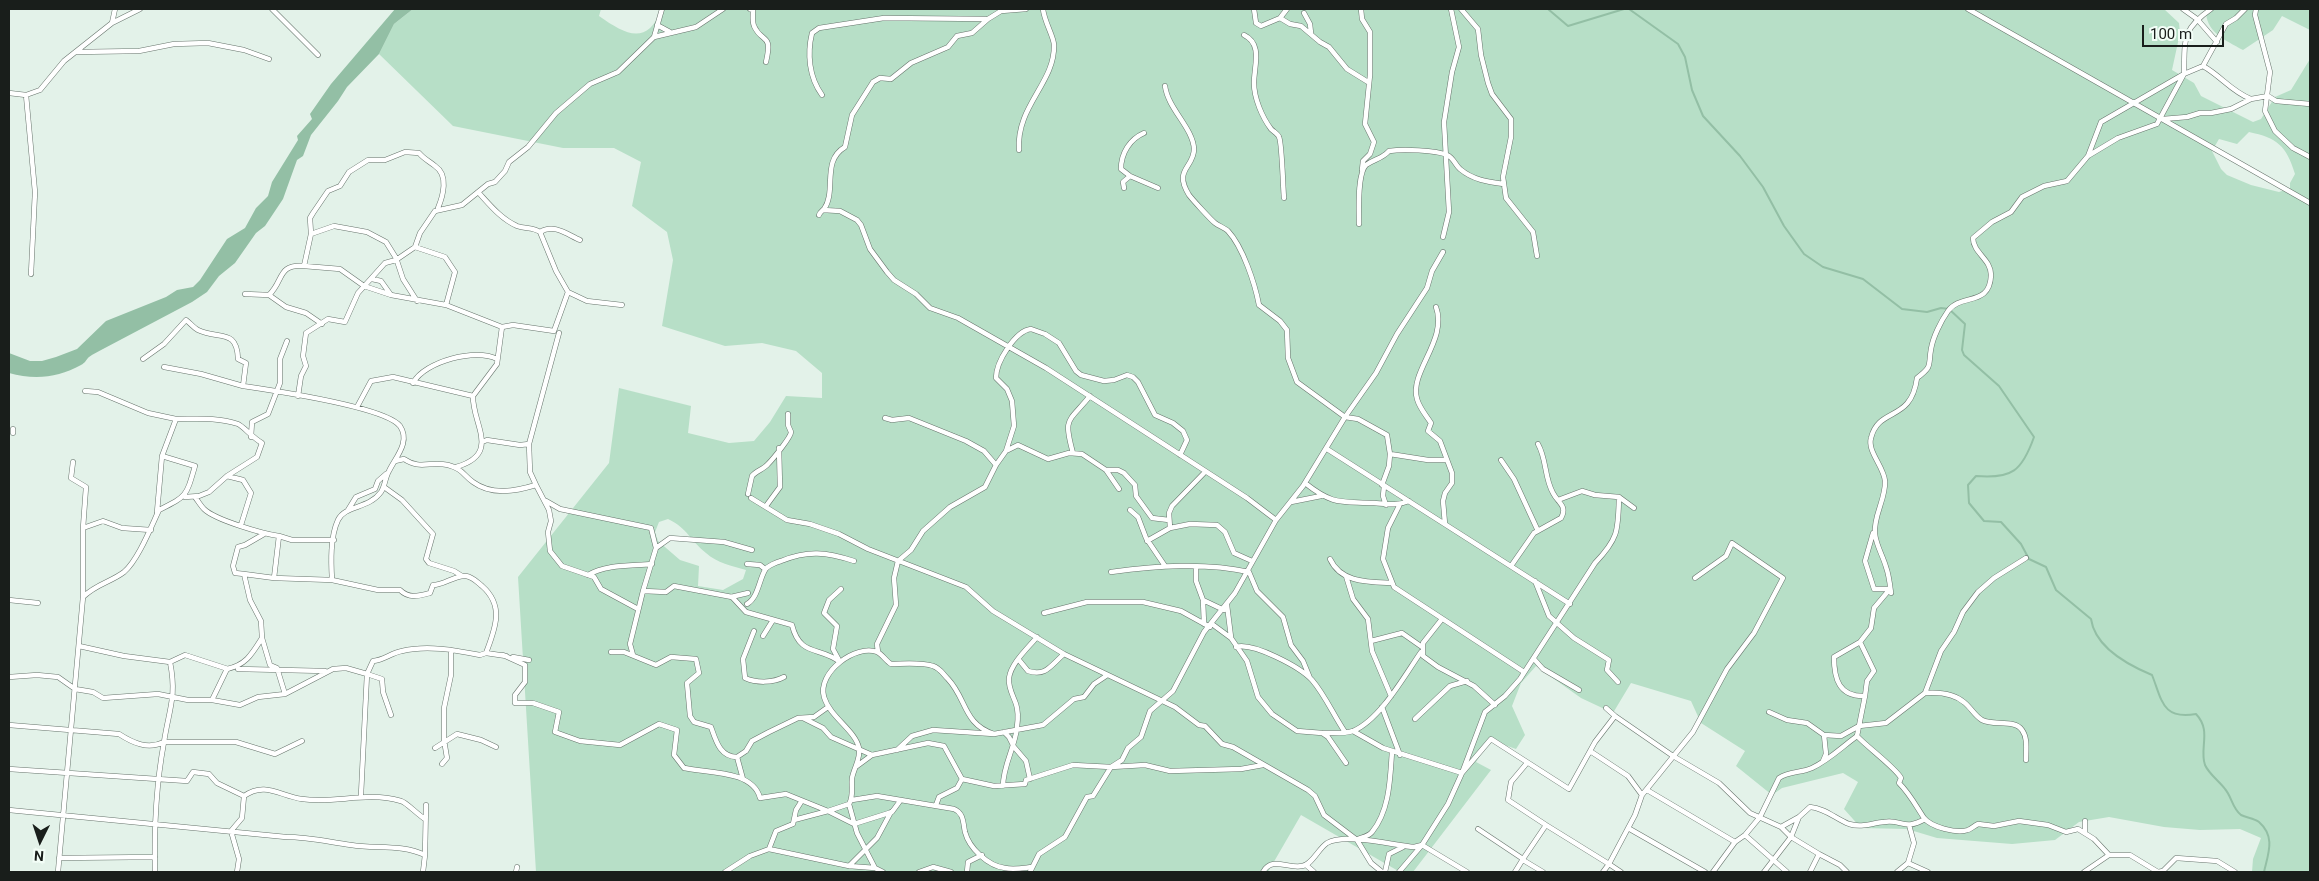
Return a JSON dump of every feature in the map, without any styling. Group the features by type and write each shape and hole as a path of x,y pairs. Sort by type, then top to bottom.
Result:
{"street":[{"path":"112,23 115,9"},
{"path":"9,93 26,95 40,90 59,66 112,23 140,9"},
{"path":"272,9 318,55"},
{"path":"654,37 662,9"},
{"path":"438,208 462,205 478,192 495,182 505,171 509,162 528,147 556,113 590,84 618,72 654,37 696,27 723,9"},
{"path":"750,9 753,10 755,27 768,41 769,49 766,62"},
{"path":"818,215 824,210 833,161 837,152 845,147 852,115 873,82 880,78 891,79 911,63 948,46 957,36 972,33 1001,10 1026,9"},
{"path":"1019,150 1018,134 1024,114 1049,70 1054,44 1046,26 1043,9"},
{"path":"1254,9 1256,23 1260,26 1272,23 1280,18 1287,9"},
{"path":"1359,224 1362,161 1374,148 1374,139 1365,124 1370,32 1362,20 1360,9"},
{"path":"1443,237 1449,212 1444,122 1452,72 1459,48 1451,9"},
{"path":"1461,9 1478,29 1481,55 1490,89 1511,120 1511,137 1503,176 1506,198 1533,232 1537,256"},
{"path":"1968,9 2310,203"},
{"path":"2183,9 2197,19 2217,42"},
{"path":"1891,591 1887,569 1875,536 1876,519 1885,481 1871,445 1875,430 1883,418 1903,410 1910,401 1915,391 1917,378 1926,372 1932,362 1931,350 1949,309 1963,301 1982,295 1989,287 1990,265 1973,245 1973,238 1992,222 2011,212 2022,197 2044,186 2067,181 2088,156 2118,138 2157,124 2162,119 2184,74 2184,43 2188,28 2211,9"},
{"path":"2088,156 2101,122 2184,74 2203,66 2226,24 2245,9"},
{"path":"2256,9 2255,15 2270,72 2265,111 2275,131 2293,148 2310,157"},
{"path":"1304,13 1310,24 1311,33"},
{"path":"822,95 812,77 810,64 810,40 812,33 818,28 884,18 988,19"},
{"path":"1280,18 1290,24 1301,26 1311,33 1330,48 1348,69 1368,82"},
{"path":"657,25 670,32"},
{"path":"1244,35 1250,37 1256,47 1254,83 1259,103 1268,123 1279,137 1282,146 1281,160 1284,176 1281,185 1284,198"},
{"path":"77,52 139,51 174,44 208,43 244,50 269,59"},
{"path":"2203,66 2216,74 2238,94 2251,99"},
{"path":"1165,86 1171,105 1192,141 1193,156 1184,170 1183,178 1190,197 1214,222 1228,231 1255,282 1260,305 1280,320 1287,330 1288,358 1297,382 1345,417 1358,420 1387,435 1390,454 1389,466 1383,486 1383,496 1386,505"},
{"path":"26,95 35,192 31,274"},
{"path":"2162,119 2211,113 2231,108 2251,99 2268,96 2276,101 2310,104"},
{"path":"1144,133 1134,137 1126,148 1121,169 1130,176 1158,188"},
{"path":"1361,174 1366,166 1383,158 1389,150 1406,149 1446,154 1453,159 1458,168 1478,180 1504,184"},
{"path":"298,396 301,376 306,366 303,356 306,333 328,319 345,322 358,293 385,263 396,260 415,247 422,228 438,208 443,194 441,174 436,166 426,162 419,153 405,152 385,160 368,160 349,172 340,186 328,191 310,218 311,234 304,266"},
{"path":"1124,188 1123,182 1130,176"},
{"path":"478,192 507,220 519,227 536,228 540,232 556,271 568,292 587,301 622,305"},
{"path":"824,210 840,211 857,220 862,225 870,249 894,280 916,294 930,308 958,318 1090,396 1246,498 1276,520"},
{"path":"311,234 334,226 367,232 386,242 396,260 403,279 417,301"},
{"path":"540,232 544,229 560,230 580,240"},
{"path":"415,247 444,257 455,272 446,305"},
{"path":"794,820 828,811 868,796 936,805 958,810 974,850 1003,868 1031,870 1039,854 1046,847 1065,837 1077,818 1083,802 1087,797 1093,796 1111,767 1122,760 1128,748 1138,740 1150,712 1173,691 1194,648 1224,610 1249,572 1252,561 1276,520 1305,483 1345,417 1376,373 1397,334 1427,288 1432,271 1444,252"},
{"path":"269,295 274,290 282,272 294,266 340,269 364,286 391,295 446,305 502,327 513,324 554,331 568,292"},
{"path":"372,278 381,281 391,295"},
{"path":"245,294 269,295 286,307 306,313 322,324"},
{"path":"1436,307 1439,316 1438,330 1428,360 1419,376 1416,398 1424,415 1431,422 1428,431 1440,441 1453,478 1443,496 1445,524"},
{"path":"143,360 164,344 186,320 197,330 231,338 238,346 238,359 246,363 243,386"},
{"path":"456,467 471,463 478,455 482,442 479,422 472,410 473,396 493,372 497,360 502,327"},
{"path":"994,734 979,727 969,717 957,688 941,670 933,666 897,662 891,664 878,652 877,644 896,605 894,578 898,561 912,550 923,531 950,507 985,486 1006,451 1014,426 1012,401 1007,389 996,378 996,371 1010,347 1022,332 1031,328 1059,343 1076,371 1081,375 1104,380 1114,380 1127,375 1133,377 1138,382 1155,415 1183,430 1187,440 1180,455"},
{"path":"559,333 529,444 530,472 549,510 548,532 550,551 562,566 594,577 601,589 638,609"},
{"path":"250,437 252,422 268,414 282,375 280,359 287,342"},
{"path":"413,383 416,377 437,363 456,357 488,356 497,360"},
{"path":"164,367 202,374 243,386 356,407 393,421 400,427 404,435 403,446 387,474 384,487 376,500 365,506 348,510"},
{"path":"356,407 371,381 394,377 473,396"},
{"path":"83,596 94,586 125,571 151,530 159,510 171,506 185,497 195,497 208,492 227,476 257,457 262,442 250,437 240,425 206,418 176,418 148,412 98,392 85,391"},
{"path":"1073,453 1066,429 1067,422 1090,396"},
{"path":"788,414 788,425 791,435 789,440 779,448 768,464 752,476 749,496 787,520 810,524 840,534 898,561 966,586 994,611 1064,654 1106,676 1175,707 1199,725 1205,726 1222,744 1233,747 1308,790 1331,821 1357,840 1371,863 1383,872 1389,854 1404,846"},
{"path":"157,515 162,456 176,418"},
{"path":"885,418 892,420 909,418 966,441 984,451 996,465"},
{"path":"482,442 487,440 520,445 529,444"},
{"path":"1511,566 1534,533 1561,518 1564,509 1553,494 1546,473 1545,455 1538,444"},
{"path":"1006,451 1018,446 1048,459 1073,453 1082,454 1106,470 1118,489"},
{"path":"766,506 780,487 779,448"},
{"path":"1327,449 1570,604"},
{"path":"1390,454 1428,460 1446,460"},
{"path":"162,456 195,466 185,497"},
{"path":"394,461 404,459 413,465 442,464 456,467 466,474 472,482 492,490 514,492 536,485"},
{"path":"1500,460 1514,479 1538,530"},
{"path":"58,872 83,596 83,528 86,487 71,478 73,462"},
{"path":"1106,470 1118,470 1124,473 1135,485 1136,496 1152,518 1169,520"},
{"path":"1170,528 1169,520 1172,506 1181,495 1195,485 1205,472"},
{"path":"332,580 330,565 338,519 348,510 356,497 374,489 378,481 387,474"},
{"path":"227,476 243,480 251,493 248,509 241,525"},
{"path":"1305,483 1321,496 1345,503 1386,505 1409,501"},
{"path":"384,487 402,500 433,534 426,559 429,563 454,571 462,576 473,578 488,591 496,603 496,625 486,653"},
{"path":"1558,500 1582,491 1595,496 1619,497 1634,508"},
{"path":"540,494 548,504 560,508 651,528 656,548 630,644 633,655"},
{"path":"1882,494 1865,561 1874,589 1891,591"},
{"path":"1291,502 1321,496"},
{"path":"195,497 205,510 218,518 264,534 292,540 334,540"},
{"path":"1399,872 1422,845 1448,804 1485,712 1495,704 1534,659 1595,563 1606,552 1618,533 1619,497"},
{"path":"1400,504 1388,528 1383,560 1396,590 1524,672"},
{"path":"1130,510 1138,517 1147,541 1165,566"},
{"path":"83,528 102,521 122,528 151,530"},
{"path":"1147,541 1170,528 1190,524 1217,525 1225,532 1234,553 1252,561"},
{"path":"264,534 246,546 238,547 233,566 235,573 274,578 332,580 378,590 400,590 404,595 417,596 430,592 432,585 462,576"},
{"path":"274,578 279,536"},
{"path":"656,548 670,538 724,542 752,550"},
{"path":"1603,872 1628,828 1642,795 1693,732 1728,669 1754,633 1783,578 1732,544 1726,556 1695,578"},
{"path":"747,604 755,593 765,569 776,563 807,552 838,556 854,561"},
{"path":"1769,712 1787,720 1807,723 1824,735 1841,736 1859,726 1886,723 1925,693 1941,651 1954,632 1963,612 1978,592 1994,578 2026,558"},
{"path":"1330,559 1337,571 1346,576 1392,583"},
{"path":"588,575 595,571 612,567 652,564"},
{"path":"747,564 760,565 765,569"},
{"path":"1111,572 1165,566 1232,568 1249,572"},
{"path":"1196,567 1196,581 1203,600 1204,624"},
{"path":"1249,572 1257,591 1283,617 1291,645 1303,661 1310,678 1345,732"},
{"path":"244,574 250,600 261,621 262,638 270,665 277,668"},
{"path":"1346,576 1353,599 1368,619 1372,651 1391,696"},
{"path":"1535,581 1549,616 1574,638 1609,660 1608,670 1618,682"},
{"path":"643,591 666,592 674,586 731,597 748,593"},
{"path":"840,662 833,649 837,626 824,613 829,600 841,589"},
{"path":"1865,696 1854,697 1841,688 1834,674 1834,657 1860,642 1871,628 1874,608 1891,591"},
{"path":"731,597 746,612 792,625 795,636 801,645 811,651 828,654 840,662"},
{"path":"9,600 38,603"},
{"path":"1203,600 1224,610"},
{"path":"1044,614 1087,602 1143,602 1181,611 1231,638"},
{"path":"1227,604 1231,638 1250,666 1258,697 1276,718 1297,731 1322,733 1353,731 1382,707 1442,619"},
{"path":"763,636 773,620"},
{"path":"754,631 743,659 745,678 752,681 769,681 784,677"},
{"path":"1370,641 1402,633 1421,649 1428,662 1467,681 1495,704"},
{"path":"1003,786 1003,772 1010,759 1017,728 1017,707 1010,693 1009,678 1013,668 1037,636"},
{"path":"227,669 241,666 250,658 262,638"},
{"path":"1713,872 1735,842 1745,835 1760,817 1778,778 1784,774 1813,767 1857,736 1867,681 1874,671 1860,642"},
{"path":"1236,647 1245,645 1260,649 1310,678"},
{"path":"78,646 124,656 170,662 185,655 227,669 277,668 327,671 346,668 382,679 385,702 391,715"},
{"path":"361,795 367,674 373,661 382,661 389,655 420,648 451,650 480,655 486,653 529,660"},
{"path":"442,764 447,758 444,740 444,708 451,675 451,650"},
{"path":"611,652 624,652 656,665 671,657 696,659 699,673 687,683 690,716 694,722 711,727 723,752 737,757"},
{"path":"878,652 859,652 840,662 829,671 823,682 824,696 828,708 859,749 857,766 852,778 850,802 854,824 865,851 875,868 883,872"},
{"path":"1020,660 1028,671 1040,673 1048,670 1064,654"},
{"path":"503,655 525,665 525,682 515,695 515,703 533,703 559,712 555,732 580,741 620,745 642,731 659,724 677,730 674,755 684,768 743,779 758,792 760,798 786,794 801,802 815,804 854,824 892,812"},
{"path":"1534,659 1543,669 1579,690"},
{"path":"155,872 154,824 164,742 174,696 170,662"},
{"path":"277,668 284,694"},
{"path":"212,700 227,669"},
{"path":"9,677 37,675 58,677 74,689 94,692 104,698 158,694 188,700 212,700 240,705 258,697 284,694 327,671"},
{"path":"894,752 912,736 933,730 994,734 1017,728 1043,725 1074,700 1084,697 1094,684 1106,676"},
{"path":"1414,719 1450,686 1467,681"},
{"path":"1925,693 1940,692 1953,696 1965,702 1982,720 1998,724 2014,724 2021,728 2026,739 2026,760"},
{"path":"1382,707 1400,755"},
{"path":"737,757 746,751 752,741 779,726 798,718 814,717 828,708"},
{"path":"1606,708 1673,756 1719,783 1750,813 1781,826 1791,837 1840,865 1846,872"},
{"path":"1462,773 1491,739 1569,789 1590,751 1615,716"},
{"path":"803,718 823,728 831,737 872,755"},
{"path":"9,725 119,734 132,742 154,746 164,742 236,742 275,754 302,741"},
{"path":"1353,731 1369,742 1392,752 1462,773"},
{"path":"1004,732 1026,761 1030,779"},
{"path":"1322,733 1335,744 1346,763"},
{"path":"435,748 444,740 457,734 481,740 496,747"},
{"path":"1822,762 1826,754 1824,735"},
{"path":"1857,736 1879,758 1898,771 1901,778 1899,783 1909,793 1925,819 1945,828 1959,831 1970,830 1978,824 1998,825 2012,821 2038,823 2066,832 2078,829 2085,832 2110,855"},
{"path":"857,766 872,755 894,752 928,743 944,746 962,780"},
{"path":"1590,751 1628,776 1642,795"},
{"path":"1357,840 1372,834 1382,812 1390,786 1392,752"},
{"path":"737,757 743,779"},
{"path":"1527,763 1511,782 1508,800 1621,872"},
{"path":"962,780 1003,786 1025,784 1026,780 1072,765 1111,767 1144,765 1170,771 1181,771 1241,769 1264,765"},
{"path":"9,769 160,781 187,781 193,772 209,774 217,783 244,796"},
{"path":"936,805 939,797 957,788 962,780"},
{"path":"244,796 253,790 280,791 301,799 336,799 361,795 403,801 412,811 425,819"},
{"path":"1647,790 1735,842"},
{"path":"231,831 242,818 244,796"},
{"path":"849,866 877,838 900,801"},
{"path":"769,849 776,831 792,826 796,810 801,802"},
{"path":"423,872 426,806"},
{"path":"1781,826 1799,817 1810,807 1856,825 1888,822 1909,825 1925,819"},
{"path":"9,810 318,838 351,845 411,849 424,855"},
{"path":"1764,872 1791,837 1799,817"},
{"path":"2085,821 2085,832"},
{"path":"1516,872 1546,825"},
{"path":"1898,872 1908,862 1914,843 1909,825"},
{"path":"1628,828 1704,872"},
{"path":"1478,829 1543,872"},
{"path":"231,831 239,859 237,872"},
{"path":"1745,835 1773,862 1788,872"},
{"path":"1263,872 1267,867 1274,864 1306,865 1328,842 1357,840 1404,846 1422,845 1467,872"},
{"path":"725,872 750,856 769,849 864,870 875,868"},
{"path":"1810,872 1819,854"},
{"path":"967,872 968,862 982,855"},
{"path":"2084,872 2110,855 2130,855 2140,860 2148,868 2158,872 2163,871 2176,858 2217,861 2236,872"},
{"path":"59,858 155,857"},
{"path":"1908,862 1928,872"},
{"path":"1306,865 1314,872"},
{"path":"919,872 933,867 951,872"}],"shaded area":[{"path":"395,9 413,9 394,24 379,54 347,87 311,135 303,156 297,160 283,199 265,226 256,233 235,263 219,276 207,292 192,302 94,354 82,364 64,373 28,377 9,373 9,353 30,361 42,361 56,357 77,349 106,321 166,297 177,290 193,287 200,280 227,239 245,228 256,208 268,196 272,182 298,140 297,136 312,119 310,114 331,84"},
{"path":"413,9 601,9 599,16 618,28 635,34 650,28 662,9 2164,9 2179,23 2180,33 2172,70 2194,83 2201,96 2253,122 2261,119 2275,97 2291,90 2310,59 2310,872 2252,872 2253,859 2261,838 2240,829 2200,830 2164,827 2109,817 2079,822 2055,840 2012,844 1937,838 1907,829 1861,828 1844,809 1858,782 1843,773 1782,788 1772,795 1736,766 1745,751 1701,723 1691,701 1631,683 1613,713 1581,698 1536,666 1521,683 1512,706 1525,735 1516,749 1490,740 1476,762 1491,770 1413,872 1400,872 1301,815 1268,872 536,872 518,577 609,463 619,388 691,406 688,433 729,443 754,441 770,422 786,396 822,398 822,373 796,351 762,343 725,346 662,326 673,260 667,232 632,206 641,162 614,148 563,148 453,126 379,54 394,24","holes":["2249,132 2273,140 2284,150 2295,174 2290,183 2290,188 2279,192 2251,185 2227,175 2221,169 2212,151 2219,139 2237,144","668,519 680,526 710,556 725,564 746,570 743,579 723,590 698,586 699,566 680,560 658,541 655,532 659,522"]},
{"path":"2206,9 2310,9 2310,30 2282,16 2273,30 2243,50 2217,34 2209,24"}],"waterway":[{"path":"1548,9 1568,26 1624,9"},
{"path":"1629,9 1678,44 1685,57 1692,90 1703,116 1740,156 1763,187 1784,226 1804,254 1823,267 1863,279 1902,309 1927,312 1941,308 1949,309 1965,324 1962,350 1964,355 1999,386 2034,437 2025,458 2014,470 1999,476 1976,476 1968,485 1969,503 1984,521 2001,522 2021,544 2029,559 2046,567 2056,590 2091,619 2099,638 2114,654 2152,675 2161,700 2170,711 2176,714 2196,714 2201,720 2204,733 2203,752 2205,765 2223,786 2238,812 2259,822 2268,834 2269,852 2264,872"}]}
